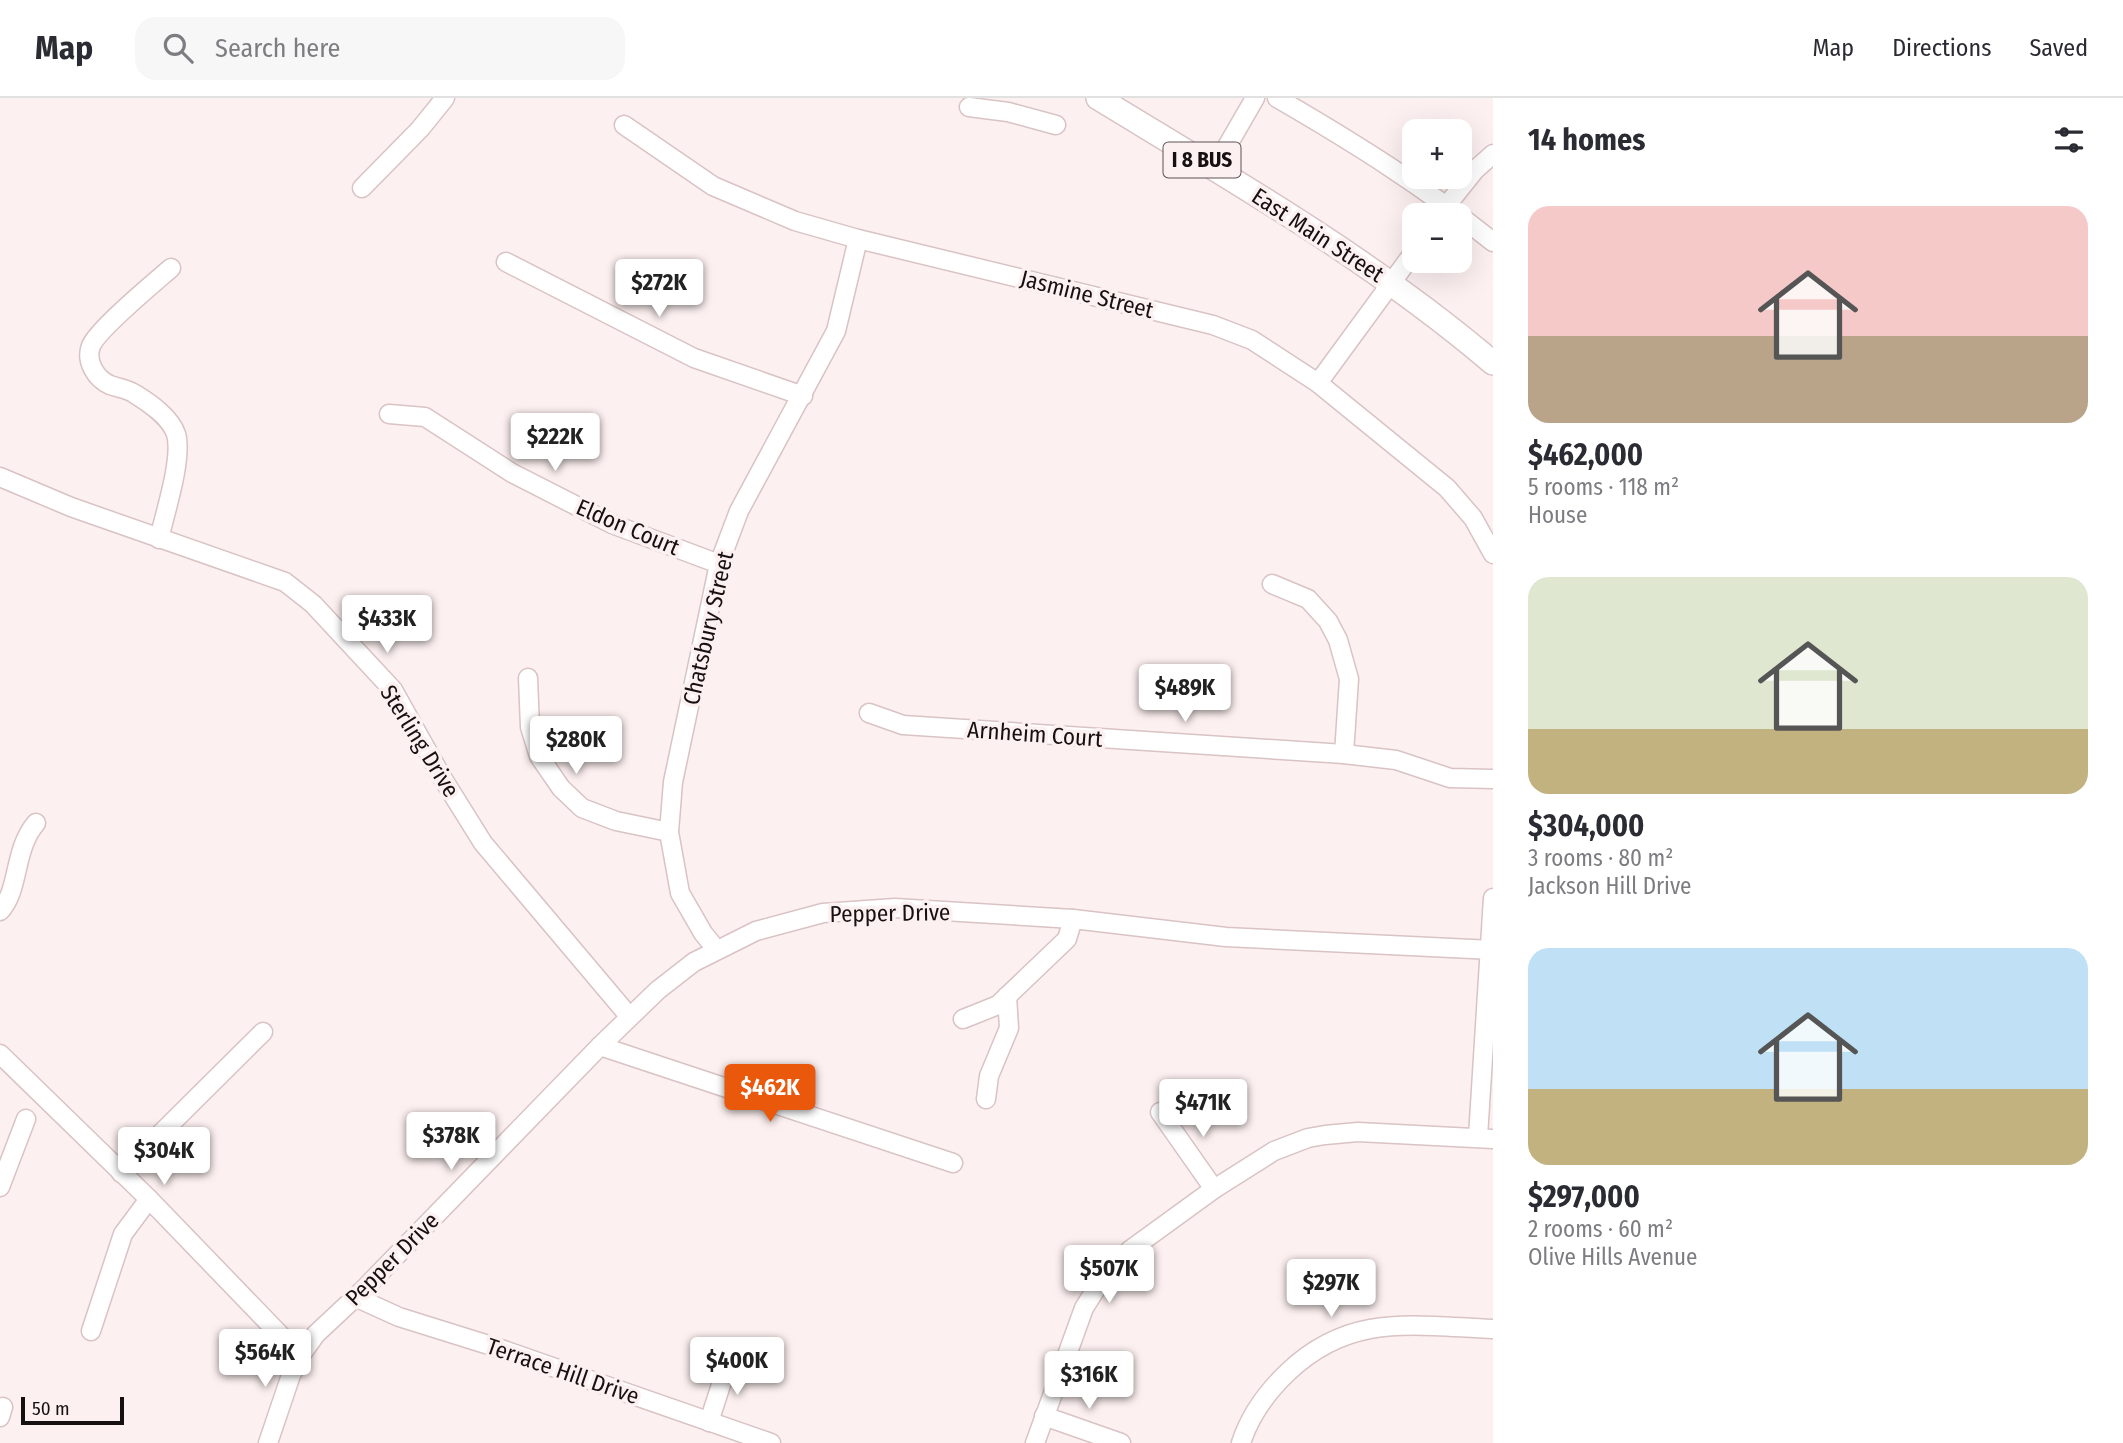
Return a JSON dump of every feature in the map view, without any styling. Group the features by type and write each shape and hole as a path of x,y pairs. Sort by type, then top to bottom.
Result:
{"main road":[{"name":"East Main Street","path":"1109,101 1393,284 1446,323 1493,363"}],"street":[{"path":"362,188 420,129 445,98"},
{"path":"1214,169 1255,98"},
{"path":"1277,98 1354,143 1434,203"},
{"path":"969,107 1012,105 1056,125"},
{"name":"Jasmine Street","path":"624,125 713,186 795,221 858,239 1213,325 1252,340 1318,383 1447,488 1473,518 1493,554"},
{"path":"1449,203 1475,170 1493,154"},
{"path":"1472,229 1493,242"},
{"name":"Chatsbury Street","path":"716,949 703,933 680,893 669,832 673,782 719,564 739,511 836,331 858,239"},
{"path":"506,262 694,358 803,396"},
{"path":"159,539 178,457 177,437 172,423 133,392 107,384 96,374 89,361 91,345 104,328 171,268"},
{"path":"1318,383 1402,270"},
{"name":"Eldon Court","path":"389,414 425,417 512,473 612,524 719,564"},
{"name":"Sterling Drive","path":"0,477 71,507 285,582 313,604 393,690 483,843 629,1016"},
{"path":"1272,584 1308,599 1328,621 1338,640 1349,679 1344,754"},
{"path":"528,678 530,727 540,756 561,788 582,808 617,821 669,832"},
{"name":"Arnheim Court","path":"869,712 902,725 1344,754 1396,760 1450,778 1493,779"},
{"path":"0,911 8,898 26,834 36,823"},
{"path":"1035,1443 1084,1308 1099,1284 1130,1250 1214,1189 1275,1151 1308,1138 1358,1132 1485,1138 1493,898"},
{"name":"Pepper Drive","path":"268,1443 286,1387 303,1352 316,1334 629,1016 694,962 716,949 778,923 841,910 895,908 1073,919 1252,939 1491,950"},
{"path":"963,1019 998,1005 1067,939 1073,919"},
{"path":"986,1099 989,1076 1009,1028 1007,996"},
{"path":"121,1172 263,1032"},
{"path":"600,1045 953,1163"},
{"path":"0,1054 149,1199 288,1343 303,1352"},
{"path":"1160,1112 1214,1189"},
{"path":"0,1187 26,1119"},
{"path":"91,1331 123,1234 149,1199"},
{"name":"Terrace Hill Drive","path":"355,1297 399,1317 495,1346 771,1443"},
{"path":"1241,1443 1246,1428 1268,1394 1296,1364 1330,1341 1356,1331 1382,1326 1493,1329"},
{"path":"709,1422 729,1360"},
{"path":"1044,1416 1121,1443"}]}
